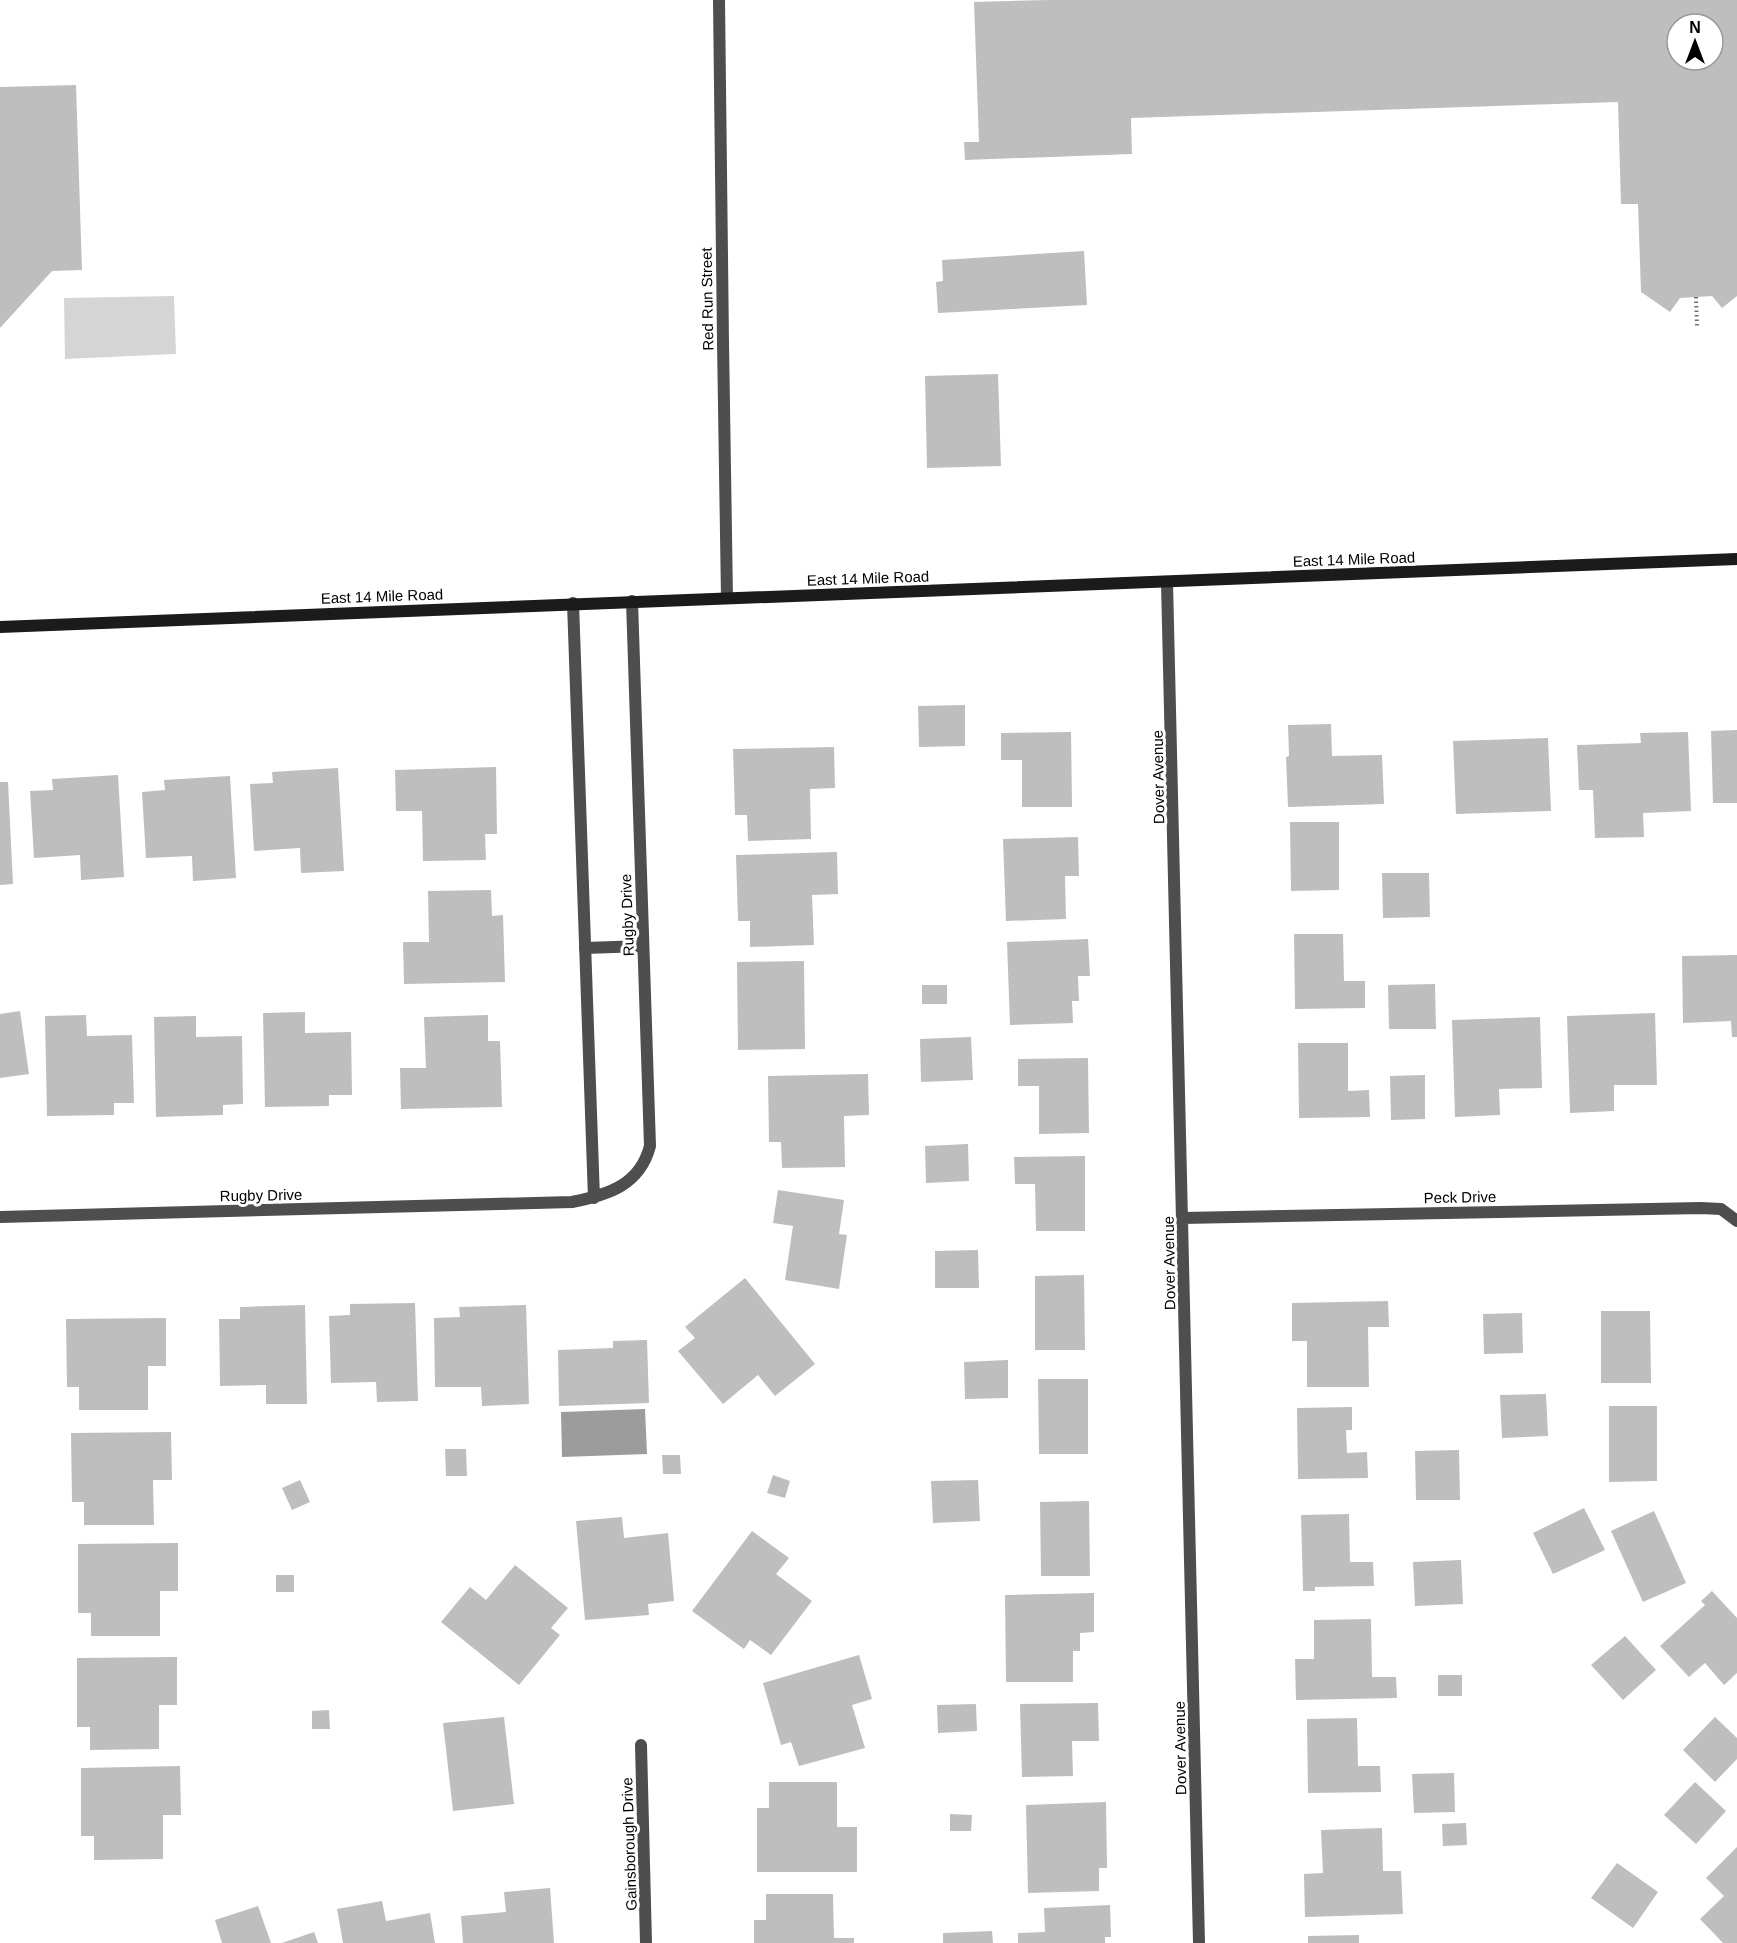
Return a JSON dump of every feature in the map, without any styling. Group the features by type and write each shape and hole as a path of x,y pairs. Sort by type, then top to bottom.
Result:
{"main road":[{"name":"East 14 Mile Road","path":"0,627 1737,559"}],"street":[{"name":"Red Run Street","path":"719,0 728,598"},
{"name":"Dover Avenue","path":"1167,582 1199,1943"},
{"name":"Rugby Drive","path":"0,1217 551,1204 594,1198 619,1187 637,1175 646,1161 650,1146 632,601"},
{"path":"573,603 594,1198"},
{"path":"585,948 644,946"},
{"name":"Peck Drive","path":"1183,1218 1701,1208 1721,1209 1736,1219"},
{"name":"Gainsborough Drive","path":"641,1745 646,1943"}],"path":[{"path":"1696,297 1697,326"}],"shaded area":[{"path":"174,296 176,354 65,359 64,298"},
{"path":"645,1409 647,1454 562,1457 561,1412"}],"building":[{"path":"1048,0 1737,0 1737,296 1722,308 1712,296 1680,298 1670,312 1641,292 1638,204 1621,204 1618,102 1131,118 1132,154 965,160 964,142 979,142 974,2"},
{"path":"76,85 82,270 52,271 0,328 0,87"},
{"path":"1084,251 1087,305 938,313 936,282 943,281 942,260"},
{"path":"998,374 1001,466 927,468 925,376"},
{"path":"965,705 965,746 919,747 918,706"},
{"path":"1331,724 1332,756 1382,755 1384,804 1288,807 1286,757 1289,756 1288,725"},
{"path":"1737,730 1737,803 1713,803 1711,731"},
{"path":"1071,732 1072,807 1022,807 1022,760 1001,760 1001,733"},
{"path":"1688,732 1691,811 1643,813 1644,837 1595,838 1593,790 1579,790 1577,745 1641,743 1640,733"},
{"path":"1548,738 1551,811 1456,814 1453,741"},
{"path":"834,747 835,788 810,789 811,839 748,841 747,815 735,815 733,749"},
{"path":"496,767 497,834 485,834 486,860 423,861 422,811 396,811 395,770"},
{"path":"338,768 344,871 301,873 300,848 254,851 250,784 273,783 272,772"},
{"path":"118,775 124,877 81,880 80,855 34,858 30,791 53,790 52,779"},
{"path":"230,776 236,878 193,881 192,856 146,858 142,792 165,790 164,780"},
{"path":"0,782 8,782 13,884 0,885"},
{"path":"1290,822 1339,822 1339,890 1291,891"},
{"path":"1078,837 1079,876 1065,876 1066,919 1006,921 1003,839"},
{"path":"837,852 838,894 812,895 814,945 750,947 750,921 738,921 736,855"},
{"path":"1382,873 1429,873 1430,917 1383,918"},
{"path":"491,890 492,916 503,915 505,982 404,984 403,942 429,942 428,891"},
{"path":"1294,934 1343,934 1344,981 1365,981 1365,1008 1295,1009"},
{"path":"1088,939 1090,976 1078,976 1079,1001 1072,1001 1073,1023 1010,1025 1007,942"},
{"path":"1737,955 1737,1037 1732,1037 1731,1021 1683,1023 1682,956"},
{"path":"804,961 805,1049 738,1050 737,962"},
{"path":"1435,984 1436,1029 1389,1029 1388,985"},
{"path":"922,985 947,985 947,1004 922,1004"},
{"path":"20,1011 29,1074 0,1078 0,1014"},
{"path":"305,1012 305,1033 351,1032 352,1095 329,1095 329,1106 265,1107 263,1013"},
{"path":"1655,1013 1657,1085 1614,1085 1614,1111 1570,1113 1567,1016"},
{"path":"86,1015 87,1036 132,1035 134,1103 114,1103 114,1115 47,1116 45,1016"},
{"path":"488,1015 488,1041 500,1041 502,1107 401,1109 400,1068 426,1068 424,1017"},
{"path":"196,1016 196,1037 242,1036 243,1104 223,1105 223,1115 156,1117 154,1017"},
{"path":"1540,1017 1542,1088 1499,1089 1500,1115 1455,1117 1452,1020"},
{"path":"971,1037 973,1080 921,1082 920,1039"},
{"path":"1298,1043 1348,1043 1348,1091 1369,1090 1370,1117 1299,1118"},
{"path":"1088,1058 1089,1133 1039,1134 1039,1086 1018,1086 1018,1059"},
{"path":"868,1074 869,1115 844,1116 845,1167 782,1168 781,1142 769,1142 768,1076"},
{"path":"1425,1075 1425,1119 1391,1120 1390,1076"},
{"path":"968,1144 969,1181 926,1183 925,1146"},
{"path":"1085,1156 1085,1231 1036,1231 1035,1184 1015,1184 1014,1157"},
{"path":"778,1190 844,1200 839,1234 847,1235 839,1289 785,1280 793,1226 773,1223"},
{"path":"978,1250 979,1288 935,1288 935,1251"},
{"path":"1084,1275 1085,1350 1035,1350 1035,1276"},
{"path":"745,1278 815,1364 775,1396 758,1375 723,1404 678,1351 695,1338 685,1327"},
{"path":"1388,1301 1389,1327 1368,1327 1369,1387 1307,1387 1307,1341 1292,1341 1292,1303"},
{"path":"415,1303 418,1401 377,1402 376,1382 331,1383 329,1316 350,1315 350,1304"},
{"path":"305,1305 307,1404 266,1404 266,1385 220,1386 219,1319 240,1319 240,1307"},
{"path":"526,1305 529,1404 482,1406 481,1387 435,1387 434,1318 460,1317 459,1307"},
{"path":"1601,1311 1650,1311 1651,1383 1601,1383"},
{"path":"1522,1313 1523,1353 1484,1354 1483,1314"},
{"path":"166,1318 166,1366 148,1366 148,1410 79,1410 79,1387 67,1387 66,1319"},
{"path":"647,1340 649,1403 559,1406 558,1350 613,1348 613,1341"},
{"path":"1008,1360 1008,1398 965,1399 964,1362"},
{"path":"1038,1379 1088,1379 1088,1454 1039,1454"},
{"path":"1546,1394 1548,1436 1502,1438 1500,1395"},
{"path":"1609,1406 1657,1406 1657,1481 1609,1482"},
{"path":"1352,1407 1352,1430 1346,1430 1347,1453 1367,1452 1368,1478 1298,1479 1297,1408"},
{"path":"171,1432 172,1480 153,1480 154,1525 84,1525 84,1502 72,1502 71,1433"},
{"path":"445,1449 466,1449 467,1476 446,1476"},
{"path":"1459,1450 1460,1500 1416,1500 1415,1451"},
{"path":"662,1455 680,1455 681,1474 663,1474"},
{"path":"773,1475 790,1481 785,1498 767,1493"},
{"path":"300,1480 310,1502 292,1510 282,1488"},
{"path":"978,1480 980,1521 933,1523 931,1481"},
{"path":"1089,1501 1090,1576 1041,1576 1040,1502"},
{"path":"1584,1508 1605,1550 1553,1574 1533,1533"},
{"path":"1654,1511 1686,1583 1643,1602 1611,1531"},
{"path":"1349,1514 1350,1562 1373,1562 1374,1586 1315,1587 1315,1591 1303,1591 1301,1515"},
{"path":"622,1517 624,1538 668,1533 674,1601 648,1604 649,1615 585,1620 576,1521"},
{"path":"752,1531 789,1558 776,1574 812,1601 771,1655 750,1640 744,1649 692,1611"},
{"path":"178,1543 178,1591 160,1591 160,1636 91,1636 91,1613 78,1613 78,1544"},
{"path":"1461,1560 1463,1604 1415,1606 1413,1562"},
{"path":"515,1565 568,1608 551,1628 560,1635 519,1685 441,1622 470,1587 486,1600"},
{"path":"276,1575 294,1575 294,1592 276,1592"},
{"path":"1712,1591 1737,1618 1737,1673 1724,1685 1705,1663 1689,1677 1660,1646 1705,1605 1701,1601"},
{"path":"1094,1593 1094,1632 1080,1633 1080,1651 1073,1651 1073,1682 1006,1682 1005,1595"},
{"path":"1371,1619 1372,1677 1396,1677 1397,1698 1296,1700 1295,1659 1314,1659 1314,1620"},
{"path":"1625,1636 1656,1670 1623,1700 1591,1665"},
{"path":"859,1655 872,1699 852,1705 865,1748 799,1766 791,1742 781,1745 763,1683"},
{"path":"177,1657 177,1705 159,1705 159,1749 90,1750 90,1727 77,1727 77,1658"},
{"path":"1438,1675 1462,1675 1462,1696 1438,1696"},
{"path":"1098,1703 1099,1741 1072,1741 1073,1776 1022,1777 1020,1704"},
{"path":"976,1704 977,1731 938,1733 937,1705"},
{"path":"329,1710 330,1729 312,1729 312,1711"},
{"path":"504,1717 514,1804 453,1811 443,1723"},
{"path":"1715,1717 1737,1738 1737,1759 1715,1782 1683,1750"},
{"path":"1357,1718 1358,1766 1380,1766 1381,1792 1308,1793 1307,1719"},
{"path":"180,1766 181,1815 163,1815 163,1859 94,1860 94,1836 81,1836 81,1768"},
{"path":"1454,1773 1455,1812 1414,1813 1412,1774"},
{"path":"769,1782 837,1782 837,1827 857,1827 857,1872 757,1872 757,1808 769,1808"},
{"path":"1695,1782 1726,1811 1696,1844 1664,1815"},
{"path":"1106,1802 1107,1868 1099,1868 1099,1891 1028,1893 1026,1805"},
{"path":"950,1814 972,1815 971,1831 950,1831"},
{"path":"1466,1823 1467,1845 1443,1846 1442,1824"},
{"path":"1382,1828 1383,1871 1401,1871 1403,1914 1305,1917 1304,1874 1323,1873 1321,1830"},
{"path":"1737,1847 1737,1943 1723,1943 1700,1919 1724,1896 1706,1878"},
{"path":"1617,1863 1658,1892 1633,1928 1591,1898"},
{"path":"550,1888 554,1943 463,1943 461,1916 506,1912 504,1892"},
{"path":"766,1894 833,1894 834,1938 854,1938 854,1943 754,1943 754,1920 766,1920"},
{"path":"382,1901 386,1921 430,1913 435,1943 343,1943 337,1909"},
{"path":"1110,1905 1111,1937 1105,1937 1105,1943 1018,1943 1018,1933 1045,1932 1044,1908"},
{"path":"258,1906 271,1943 222,1943 215,1920"},
{"path":"992,1931 993,1943 943,1943 943,1933"},
{"path":"314,1932 318,1943 282,1943"},
{"path":"1359,1935 1359,1943 1308,1943 1308,1936"}]}
